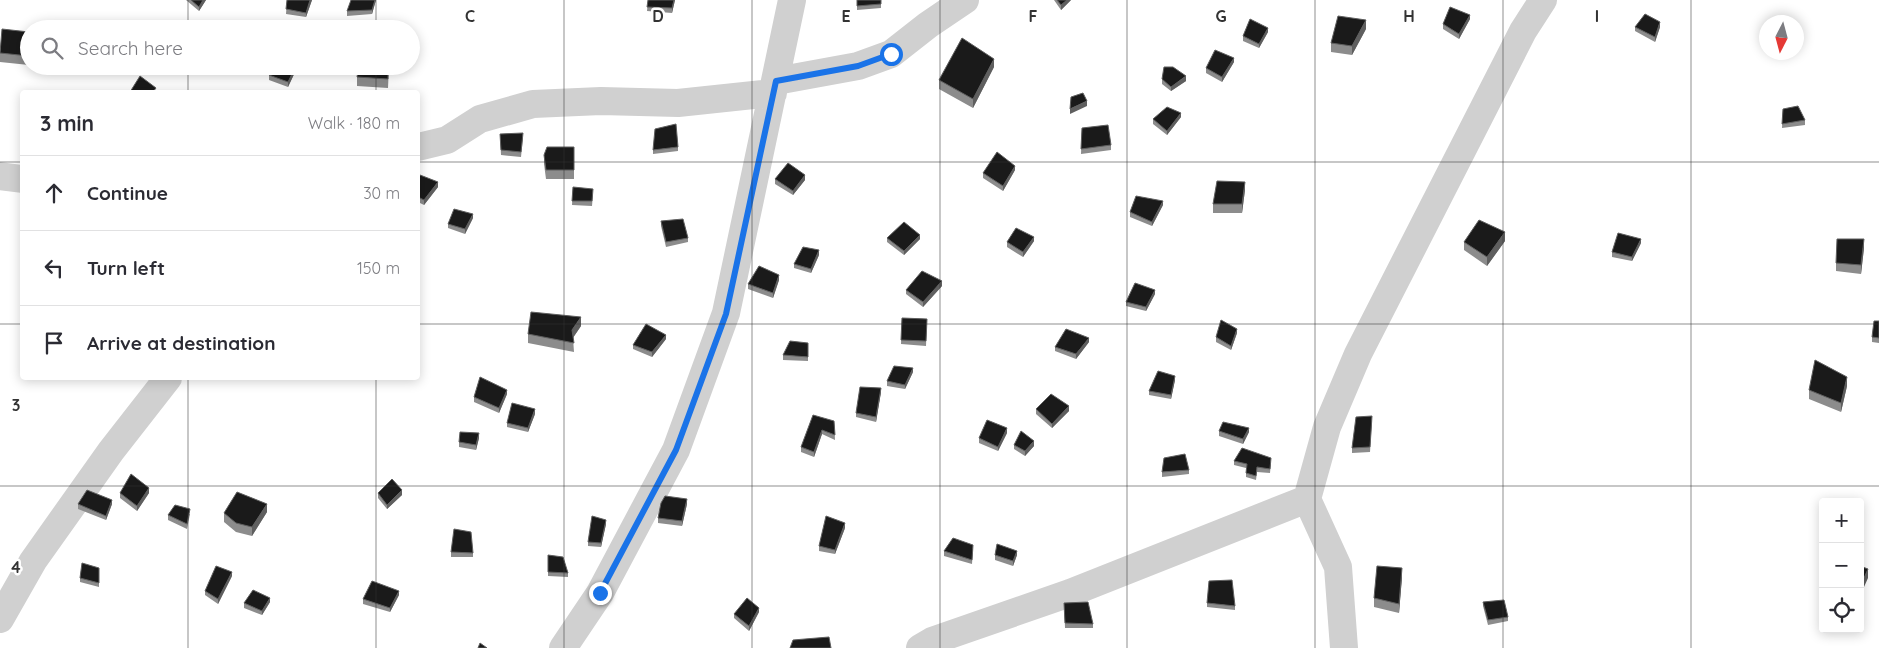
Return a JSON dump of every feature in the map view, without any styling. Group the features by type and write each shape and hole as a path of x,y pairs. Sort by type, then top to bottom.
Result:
{"street":[{"path":"563,648 600,593 676,450 726,314 792,0"},
{"path":"420,147 447,140 480,119 532,104 601,101 678,103 774,87 858,66 891,54 928,25 965,0"},
{"path":"1344,648 1338,567 1307,499 1327,427 1358,354 1523,31 1543,0"},
{"path":"0,176 20,179"},
{"path":"0,619 33,561 111,451 166,380"},
{"path":"920,648 932,641 1070,593 1307,499"}],"building":[{"path":"191,0 203,0 199,7"},
{"path":"287,0 310,0 306,13 286,9"},
{"path":"351,0 375,0 372,10 347,11"},
{"path":"648,0 674,0 672,8 647,7"},
{"path":"857,0 881,0 881,4 857,6"},
{"path":"1057,0 1067,0 1061,5"},
{"path":"1450,7 1470,15 1459,34 1443,24"},
{"path":"1645,14 1660,22 1655,37 1635,27"},
{"path":"1338,16 1366,20 1352,46 1331,43"},
{"path":"1250,19 1268,28 1259,44 1243,36"},
{"path":"2,29 20,31 20,55 0,53"},
{"path":"962,38 994,59 973,99 939,80"},
{"path":"1215,50 1234,58 1222,77 1206,68"},
{"path":"1164,67 1173,67 1186,76 1171,87 1162,79"},
{"path":"269,75 292,75 288,82"},
{"path":"357,75 388,75 388,79 357,77"},
{"path":"140,76 156,88 154,90 131,90"},
{"path":"1083,93 1087,101 1070,109 1071,97"},
{"path":"1798,106 1805,120 1782,124 1783,109"},
{"path":"1167,107 1181,113 1167,131 1153,119"},
{"path":"676,124 678,147 653,150 655,129"},
{"path":"1108,125 1111,145 1081,149 1082,128"},
{"path":"523,133 521,152 501,150 500,134"},
{"path":"547,147 574,147 574,170 546,170 544,155"},
{"path":"997,152 1015,166 1003,186 983,173"},
{"path":"788,163 805,175 793,191 775,179"},
{"path":"420,175 438,182 424,200 420,198"},
{"path":"1217,181 1245,182 1242,204 1213,204"},
{"path":"573,187 593,189 592,201 572,201"},
{"path":"1136,196 1163,201 1152,222 1130,212"},
{"path":"454,209 473,214 465,229 448,224"},
{"path":"683,219 688,238 666,242 661,221"},
{"path":"1479,220 1505,232 1487,257 1464,242"},
{"path":"904,222 920,235 904,251 887,238"},
{"path":"1016,228 1034,237 1023,252 1007,242"},
{"path":"1618,233 1641,239 1632,257 1612,252"},
{"path":"1837,239 1864,239 1861,265 1836,263"},
{"path":"803,247 819,250 811,269 794,264"},
{"path":"759,266 779,275 773,293 748,284"},
{"path":"922,271 942,281 923,302 906,290"},
{"path":"1135,283 1155,290 1146,307 1126,302"},
{"path":"531,312 581,317 572,330 574,343 528,334"},
{"path":"902,318 927,319 926,341 901,340"},
{"path":"1221,320 1237,329 1231,346 1216,337"},
{"path":"1874,321 1879,321 1879,338 1872,337"},
{"path":"646,324 666,335 652,352 633,345"},
{"path":"1066,329 1089,338 1076,354 1055,347"},
{"path":"790,341 808,343 808,357 783,355"},
{"path":"1815,360 1847,377 1841,403 1809,390"},
{"path":"894,366 913,368 905,385 887,381"},
{"path":"1158,371 1175,376 1171,395 1149,391"},
{"path":"480,377 507,390 499,408 474,397"},
{"path":"860,387 881,388 876,417 856,413"},
{"path":"1051,394 1069,406 1052,424 1036,409"},
{"path":"512,403 535,409 528,428 507,423"},
{"path":"813,415 834,421 835,435 822,430 814,452 801,447"},
{"path":"1372,416 1370,447 1352,448 1356,417"},
{"path":"987,420 1007,428 998,447 979,438"},
{"path":"1223,422 1249,428 1243,439 1219,431"},
{"path":"1021,431 1034,441 1025,451 1014,445"},
{"path":"460,432 479,433 476,445 459,442"},
{"path":"1242,448 1271,458 1270,469 1257,467 1256,476 1246,473 1247,464 1234,461"},
{"path":"1185,454 1189,470 1162,472 1164,458"},
{"path":"131,474 149,488 137,506 120,493"},
{"path":"392,479 402,490 387,505 378,493"},
{"path":"87,490 112,500 106,516 78,504"},
{"path":"237,492 267,504 252,527 236,523 224,513"},
{"path":"665,496 687,499 682,521 658,518 661,503"},
{"path":"175,505 190,509 187,524 168,515"},
{"path":"592,516 606,520 601,543 588,542"},
{"path":"826,516 845,523 835,550 819,546"},
{"path":"454,529 471,532 473,553 451,552"},
{"path":"953,538 973,545 972,560 944,551"},
{"path":"997,544 1017,551 1013,561 995,555"},
{"path":"548,555 563,557 568,573 548,572"},
{"path":"82,563 99,568 99,583 80,578"},
{"path":"216,566 232,572 218,599 205,591"},
{"path":"1377,566 1402,568 1399,604 1374,598"},
{"path":"1864,568 1868,569 1864,578"},
{"path":"1232,580 1235,606 1207,603 1209,581"},
{"path":"372,581 399,591 390,608 363,599"},
{"path":"253,590 270,598 262,611 244,603"},
{"path":"747,598 759,608 749,626 734,614"},
{"path":"1504,600 1508,617 1488,620 1483,602"},
{"path":"1088,602 1093,624 1065,623 1064,603"},
{"path":"829,637 831,648 790,648 793,640"},
{"path":"480,643 487,648 478,648"}],"route":[{"path":"600,593 676,450 726,314 776,81 858,66 891,54"}]}
